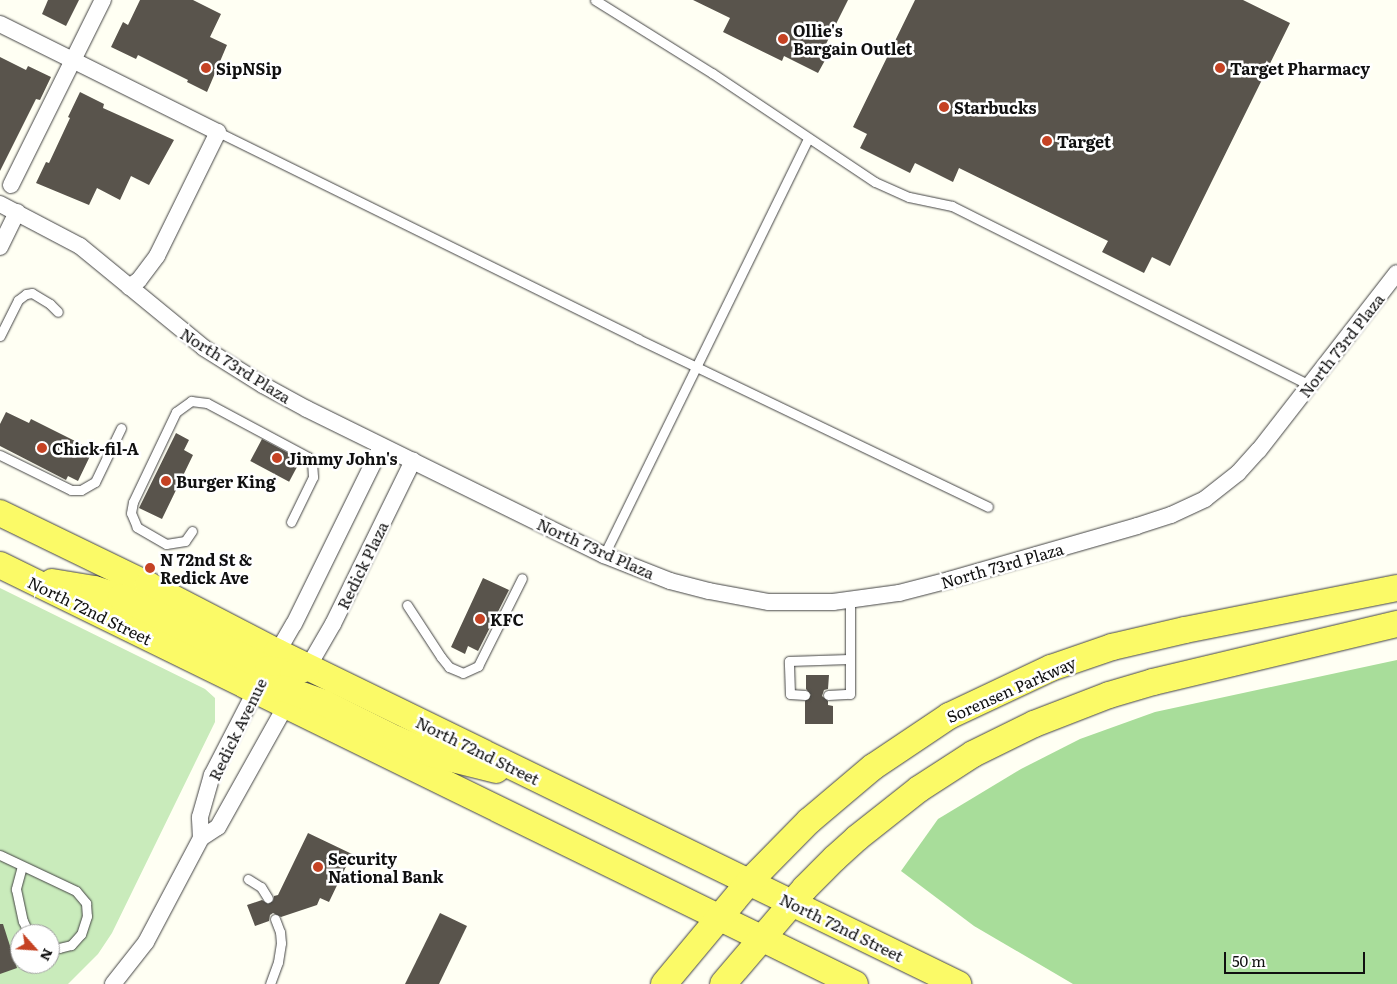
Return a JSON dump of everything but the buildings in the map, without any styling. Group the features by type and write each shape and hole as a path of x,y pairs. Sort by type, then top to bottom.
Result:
{"main road":[{"path":"0,513 148,585 292,673 308,668"},
{"path":"7,569 68,586 94,589 121,597 272,661"},
{"name":"North 72nd Street","path":"7,569 254,691"},
{"name":"Sorensen Parkway","path":"664,984 749,882 809,821 873,767 936,723 1008,687 1088,654 1147,638 1397,588"},
{"path":"723,984 792,902 851,843 919,789 973,754 1071,708 1153,682 1397,624"},
{"name":"North 72nd Street","path":"308,668 958,984"},
{"path":"254,691 270,688 719,917 855,984"},
{"path":"290,699 324,703 396,739 432,754 538,780"}],"street":[{"path":"11,185 103,0"},
{"path":"0,24 218,132 157,256 139,280 130,288"},
{"name":"North 73rd Plaza","path":"0,204 80,246 176,327 232,366 270,389 604,556 670,581 736,597 770,602 802,603 850,600 899,592 949,580 1138,526 1205,499 1238,473 1310,385 1397,272"},
{"path":"0,247 17,212"},
{"path":"272,661 294,624 382,446"},
{"name":"Redick Plaza","path":"308,668 333,624 413,461"},
{"name":"Redick Avenue","path":"201,838 200,817 212,775 254,691 272,661"},
{"name":"Redick Avenue","path":"113,984 146,942 201,838 218,827 308,668"}],"lane":[{"path":"594,0 717,77 859,174 909,197 952,206 1310,385"},
{"path":"218,132 695,367 988,507"},
{"path":"604,556 808,139"},
{"path":"0,336 18,300 26,294 32,294 50,304 58,312"},
{"path":"192,531 185,541 166,544 137,527 131,513 133,502 176,412 191,401 208,403 308,457 312,462 313,477 291,522"},
{"path":"0,455 71,490 81,490 95,482 121,428"},
{"path":"407,605 449,667 463,673 478,666 522,578"},
{"path":"828,695 850,694 850,600"},
{"path":"805,694 790,694 789,661 849,659"},
{"path":"0,855 76,891 86,903 87,916 81,934 71,945 60,948"},
{"path":"22,866 16,889 24,924"},
{"path":"248,879 261,887 268,898"},
{"path":"270,984 278,962 281,943 280,932 275,919"}],"green space":[{"path":"0,588 205,689 215,698 215,722 112,933 98,954 68,984 0,984"},
{"path":"1397,660 1397,984 1073,984 974,926 901,871 938,819 1021,769 1080,739 1155,712"}],"place":[{"name":"Ollie's Bargain Outlet","path":"783,39"},
{"name":"SipNSip","path":"206,68"},
{"name":"Target Pharmacy","path":"1220,68"},
{"name":"Starbucks","path":"944,107"},
{"name":"Target","path":"1047,141"},
{"name":"Chick-fil-A","path":"42,448"},
{"name":"Jimmy John's","path":"277,458"},
{"name":"Burger King","path":"166,481"},
{"name":"N 72nd St & Redick Ave","path":"150,568"},
{"name":"KFC","path":"480,619"},
{"name":"Security National Bank","path":"318,867"}]}
